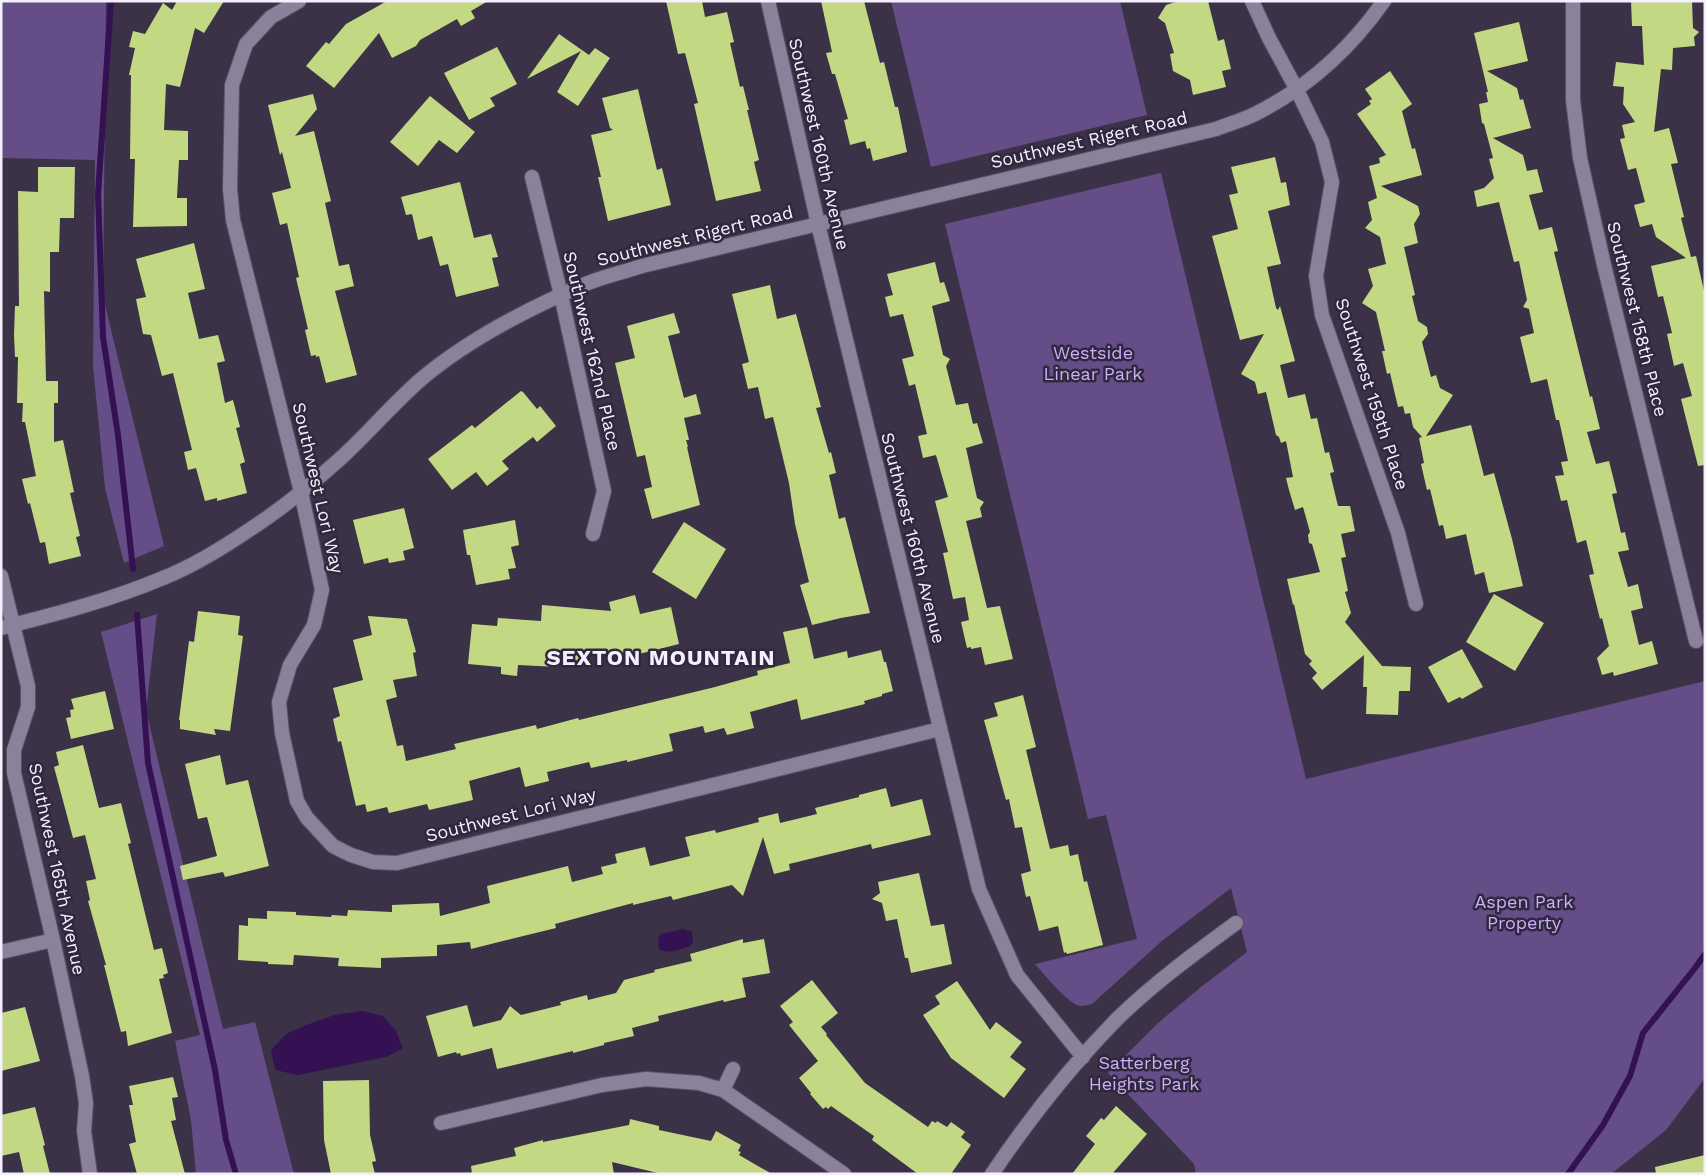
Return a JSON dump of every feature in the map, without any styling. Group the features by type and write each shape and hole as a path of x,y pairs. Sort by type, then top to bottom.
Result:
{"street":[{"name":"Southwest Lori Way","path":"298,1 271,17 246,44 232,85 230,189 233,220 301,492 322,590 314,625 290,665 279,702 282,733 297,801 307,818 333,846 351,855 373,862 397,863 940,729"},
{"name":"Southwest 160th Avenue","path":"768,1 818,224 979,889 1017,975 1083,1057"},
{"name":"Southwest 159th Place","path":"1252,1 1322,142 1332,182 1316,276 1322,315 1398,533 1416,604"},
{"name":"Southwest Rigert Road","path":"7,627 101,601 165,578 211,553 253,528 301,492 341,457 414,386 452,356 491,331 590,282 642,266 1216,129 1254,114 1297,90 1339,55 1384,1"},
{"name":"Southwest 158th Place","path":"1573,1 1573,100 1580,158 1604,265 1696,641"},
{"name":"Southwest 162nd Place","path":"532,177 561,296 604,491 593,534"},
{"name":"Southwest 165th Avenue","path":"1,576 7,627 28,686 28,708 14,750 14,773 53,940 86,1103 84,1131 90,1174"},
{"path":"992,1174 1043,1104 1118,1019 1178,966 1236,923"},
{"path":"1,952 53,940"},
{"path":"723,1090 732,1069"},
{"path":"441,1123 602,1085 646,1079 699,1083 723,1090 844,1174"}],"green space":[{"path":"1,1 106,1 103,297 164,546 124,563 105,488 93,366 95,160 1,158"},
{"path":"891,1 1120,1 1147,115 931,167"},
{"path":"1161,173 1306,779 1705,681 1705,1078 1666,1130 1611,1174 1196,1174 1194,1164 1108,1073 1158,1023 1247,952 1231,888 1163,940 1092,1004 1080,1006 1069,1000 1035,964 1137,939 1106,815 1088,819 945,224"},
{"path":"157,614 146,711 223,1029 255,1022 294,1174 196,1174 191,1120 175,1041 200,1035 101,632"}],"shaded area":[{"path":"683,929 692,932 693,942 690,946 670,951 659,949 658,939 661,934"},
{"path":"362,1011 383,1016 396,1031 403,1048 386,1057 298,1075 275,1070 271,1050 286,1034 334,1015"}],"building":[{"path":"177,1 224,1 204,33 195,28 180,87 166,84 164,130 188,131 188,160 179,160 177,198 187,198 187,226 133,227 135,159 130,159 131,75 129,75 135,48 129,47 133,31 145,34 163,3 172,10"},
{"path":"387,1 488,1 471,11 475,18 461,26 457,19 420,40 416,46 392,58 379,33 334,88 306,66 326,42 329,44 346,24"},
{"path":"666,1 702,1 705,17 727,12 734,42 730,43 740,87 743,86 749,110 747,110 759,160 754,162 761,191 716,201 694,104 698,103 685,53 678,54"},
{"path":"821,1 864,1 880,63 884,62 895,107 898,107 907,152 873,161 870,148 867,149 865,141 850,145 844,120 848,119 835,74 832,74 826,53 832,52"},
{"path":"1179,1 1208,1 1218,41 1224,39 1231,69 1222,71 1226,87 1193,95 1190,80 1173,71 1170,54 1174,53 1165,23 1158,18 1166,5"},
{"path":"1631,1 1692,1 1693,28 1699,32 1694,37 1695,46 1673,48 1672,70 1661,69 1654,132 1669,128 1678,163 1671,164 1684,217 1681,218 1691,257 1696,256 1705,295 1705,465 1698,466 1681,399 1692,396 1683,363 1674,366 1667,334 1672,333 1663,296 1658,297 1651,266 1686,258 1656,237 1652,224 1640,227 1634,205 1645,202 1636,168 1628,170 1620,139 1625,138 1622,125 1635,122 1623,104 1624,87 1613,86 1616,62 1644,65 1642,26 1632,26"},
{"path":"1519,22 1528,61 1487,71 1517,88 1520,100 1523,99 1531,128 1493,138 1523,155 1527,171 1537,169 1543,192 1529,195 1539,230 1552,227 1558,251 1554,252 1590,397 1592,396 1600,429 1587,432 1596,464 1609,461 1617,493 1612,494 1621,533 1625,532 1629,550 1618,552 1628,587 1638,584 1643,608 1631,611 1639,645 1652,641 1658,664 1614,676 1613,672 1602,675 1597,658 1609,646 1589,575 1594,574 1586,540 1577,543 1567,500 1561,501 1555,476 1564,475 1561,462 1568,461 1559,420 1556,420 1547,379 1531,383 1520,337 1534,333 1529,309 1523,307 1527,300 1519,261 1514,262 1499,202 1477,207 1474,191 1484,188 1494,178 1489,159 1493,158 1484,124 1482,123 1479,104 1488,102 1486,92 1488,92 1474,33"},
{"path":"559,34 589,55 595,48 610,58 578,106 557,92 581,51 527,79"},
{"path":"497,47 517,84 490,98 495,106 469,120 444,73"},
{"path":"1390,71 1412,104 1402,111 1412,149 1415,148 1422,175 1381,186 1418,206 1420,214 1414,224 1418,243 1404,247 1415,295 1412,296 1418,321 1427,327 1428,334 1422,342 1431,377 1436,375 1440,388 1453,395 1426,436 1471,425 1484,476 1494,473 1523,586 1489,593 1484,572 1475,575 1466,534 1446,539 1443,525 1439,526 1430,489 1427,490 1421,464 1424,463 1419,438 1422,437 1413,427 1410,413 1405,414 1403,406 1398,407 1390,373 1387,374 1382,351 1385,351 1376,312 1362,303 1373,286 1368,269 1386,264 1380,237 1365,228 1372,220 1368,202 1377,198 1369,166 1380,163 1379,158 1386,155 1357,114 1371,104 1369,101 1372,99 1365,89"},
{"path":"638,89 657,170 662,168 671,205 608,221 598,177 601,177 591,135 613,130 610,128 602,98"},
{"path":"313,94 317,109 295,136 314,131 331,201 325,203 339,266 349,264 354,286 335,291 357,375 326,383 319,356 311,356 305,330 308,329 296,278 299,277 287,223 280,225 272,193 291,188 282,152 280,155 268,105"},
{"path":"430,96 475,132 457,153 439,140 418,166 390,142"},
{"path":"1275,157 1281,183 1286,182 1290,205 1268,211 1281,264 1267,267 1276,308 1278,310 1280,306 1295,361 1280,365 1288,398 1305,394 1311,419 1317,418 1325,453 1329,452 1334,472 1330,473 1338,506 1350,506 1355,531 1341,534 1346,557 1341,558 1348,591 1345,592 1351,613 1345,622 1382,666 1411,667 1410,691 1399,691 1398,715 1366,714 1367,687 1363,687 1364,655 1322,690 1312,678 1317,673 1309,664 1312,661 1305,654 1287,579 1320,572 1312,544 1309,543 1308,535 1310,532 1303,507 1295,510 1289,490 1286,478 1293,477 1286,441 1281,443 1276,435 1266,392 1258,394 1255,382 1241,374 1264,334 1240,340 1212,236 1238,229 1229,195 1238,193 1231,167"},
{"path":"38,167 75,167 74,218 60,218 59,252 50,252 50,292 44,291 46,381 58,381 58,403 54,403 54,442 63,440 74,492 70,493 80,536 76,537 81,556 49,564 45,542 40,543 22,479 36,476 25,422 22,422 23,403 17,403 18,357 15,357 14,335 15,306 19,306 18,191 38,192"},
{"path":"460,182 474,238 491,234 498,257 492,258 499,286 456,297 448,264 440,266 432,236 418,240 412,214 406,215 401,197"},
{"path":"194,243 205,289 188,293 199,339 218,335 225,361 217,363 225,403 233,400 240,427 236,428 245,462 240,464 247,493 217,501 217,498 205,501 196,468 188,470 184,452 192,450 173,373 162,376 151,335 143,334 136,299 146,297 136,259"},
{"path":"935,262 940,283 944,282 950,301 932,306 943,355 950,359 946,366 956,405 968,403 973,424 977,423 983,443 966,448 977,498 984,502 980,508 982,517 966,521 987,608 1000,606 1013,659 985,665 981,647 967,648 961,622 969,620 965,597 953,599 943,553 948,552 935,501 948,497 936,455 923,458 918,436 927,434 915,384 909,386 902,359 914,356 903,314 890,317 885,297 893,295 887,274"},
{"path":"770,285 777,319 796,314 821,407 816,408 836,473 829,475 839,519 845,517 870,613 812,625 800,585 809,582 795,524 789,483 773,417 765,419 758,387 748,389 742,364 749,362 732,294"},
{"path":"674,313 680,333 668,336 684,398 696,394 701,414 684,418 689,440 686,440 687,447 700,505 652,519 644,489 652,487 645,455 637,457 615,363 635,358 627,326"},
{"path":"521,391 537,409 540,406 556,426 537,442 533,437 502,461 509,469 487,486 476,472 452,490 428,459 472,425 475,428"},
{"path":"404,508 414,548 403,551 405,560 389,563 388,558 364,564 353,520"},
{"path":"515,520 519,545 511,547 516,568 508,569 510,579 476,585 470,555 467,555 463,530"},
{"path":"684,522 726,549 696,599 652,572"},
{"path":"1494,594 1544,623 1515,671 1466,642"},
{"path":"635,595 640,614 671,607 679,644 623,658 622,653 583,653 582,661 558,659 558,667 518,665 517,676 501,674 501,667 468,664 472,624 497,626 498,618 541,621 542,605 611,611 609,602"},
{"path":"198,611 240,616 238,635 243,636 230,731 214,729 216,735 180,729 179,720 189,641 194,642"},
{"path":"368,616 407,619 416,652 413,653 417,676 393,680 397,697 386,700 397,746 403,745 406,761 456,749 454,744 536,725 537,729 578,718 579,720 758,675 757,671 790,663 783,632 807,627 814,659 847,651 848,658 881,650 893,691 864,701 865,704 801,720 797,699 750,712 754,728 727,735 724,728 705,733 703,726 669,734 673,751 591,768 589,762 547,772 549,781 525,787 520,767 469,781 473,800 429,810 427,804 389,813 387,807 367,812 365,804 356,806 341,741 338,742 333,719 340,716 333,688 363,680 353,640 372,635"},
{"path":"1462,649 1483,687 1462,699 1460,697 1448,703 1428,667"},
{"path":"105,691 114,729 71,739 66,718 71,717 70,710 74,709 71,699"},
{"path":"1023,695 1036,747 1026,750 1050,849 1068,845 1070,856 1078,854 1084,882 1087,881 1103,945 1067,954 1066,952 1064,953 1058,926 1039,931 1030,896 1026,897 1021,874 1031,871 1022,827 1015,828 1009,799 1006,800 984,720 998,716 994,703"},
{"path":"83,745 99,808 121,803 131,843 128,844 154,950 162,948 168,973 163,975 164,978 159,979 172,1033 128,1046 126,1031 121,1032 104,965 106,965 88,901 90,900 86,881 96,879 85,835 73,838 54,767 59,765 56,752"},
{"path":"220,755 226,785 248,780 269,866 225,877 223,872 183,880 180,866 217,856 207,817 198,819 185,764"},
{"path":"886,788 891,807 922,799 931,835 872,849 871,844 789,864 790,870 774,874 763,837 743,896 732,885 673,900 671,896 633,905 633,903 555,924 556,928 471,949 470,942 437,945 437,956 381,958 381,968 338,966 339,958 294,955 293,965 238,960 239,925 248,926 248,918 267,919 267,911 296,912 296,915 331,917 332,915 347,916 348,910 392,912 392,905 439,903 440,916 490,903 487,886 568,866 572,882 603,874 601,867 617,863 615,854 645,847 650,866 690,856 685,837 715,830 716,833 759,822 758,818 778,813 780,823 817,814 815,808"},
{"path":"919,873 931,926 944,924 952,964 911,973 908,958 905,958 897,919 886,921 882,903 872,899 880,893 878,882"},
{"path":"743,939 743,943 764,939 770,973 742,978 746,997 724,1002 723,1000 658,1016 659,1021 632,1028 634,1036 604,1043 604,1045 497,1069 492,1048 461,1056 460,1053 457,1054 456,1052 438,1057 426,1016 467,1005 473,1027 501,1020 510,1006 521,1015 561,1005 560,1002 587,995 588,1000 616,993 624,980 655,972 654,970 692,961 690,954"},
{"path":"812,980 838,1013 821,1027 865,1083 928,1127 932,1121 936,1123 937,1121 947,1127 951,1122 965,1132 961,1137 971,1145 951,1174 918,1174 872,1140 874,1136 831,1106 828,1109 826,1107 823,1109 810,1094 799,1078 818,1061 789,1025 793,1022 780,1006"},
{"path":"957,981 990,1030 996,1022 1022,1042 1010,1057 1026,1069 1004,1098 951,1058 923,1015 940,1004 935,996"},
{"path":"25,1007 40,1061 1,1071 1,1013"},
{"path":"173,1077 178,1097 172,1098 176,1120 171,1121 185,1174 137,1174 129,1144 136,1142 129,1105 133,1105 129,1086"},
{"path":"369,1080 370,1135 376,1161 372,1162 375,1174 331,1174 324,1140 323,1081"},
{"path":"1116,1106 1147,1134 1112,1174 1072,1174 1095,1144 1086,1136 1101,1118 1104,1120"},
{"path":"35,1107 50,1174 24,1174 19,1152 1,1156 1,1115"},
{"path":"630,1119 659,1126 659,1130 711,1141 716,1131 741,1145 738,1151 741,1152 739,1155 772,1174 662,1174 612,1162 614,1174 472,1174 471,1166 516,1156 514,1148 543,1140 543,1142 629,1125"},
{"path":"1705,1155 1705,1174 1656,1174 1655,1167"}],"waterway":[{"path":"111,1 98,194 103,337 118,435 133,569"},
{"path":"137,615 148,763 215,1070 226,1140 236,1174"},
{"path":"1568,1174 1603,1125 1630,1076 1643,1033 1705,954"}],"district":[{"name":"SEXTON MOUNTAIN","path":"661,657"}],"park label":[{"name":"Westside Linear Park","path":"1093,363"},
{"name":"Aspen Park Property","path":"1524,912"},
{"name":"Satterberg Heights Park","path":"1144,1073"}]}
